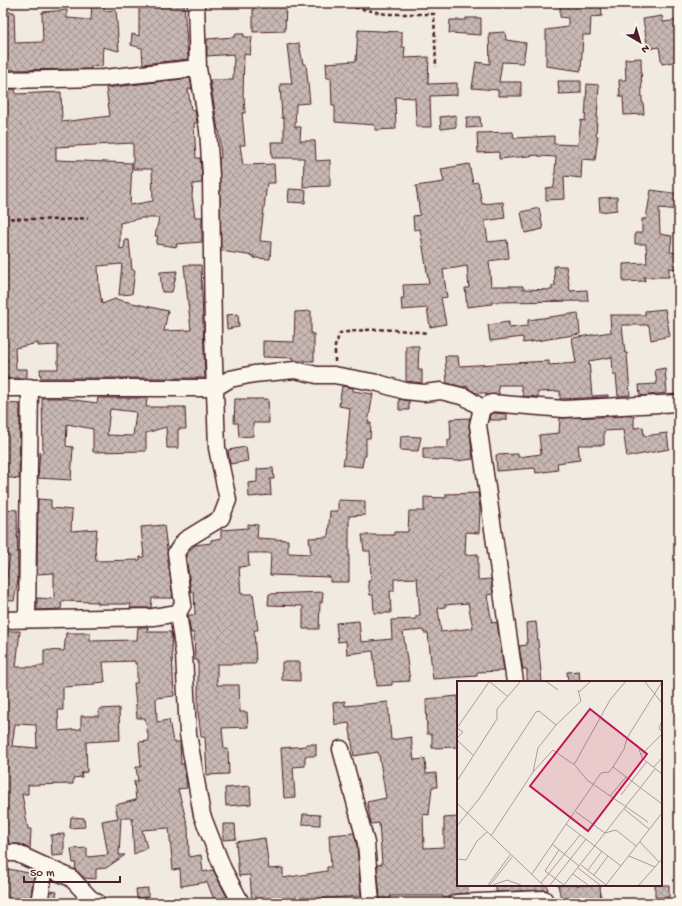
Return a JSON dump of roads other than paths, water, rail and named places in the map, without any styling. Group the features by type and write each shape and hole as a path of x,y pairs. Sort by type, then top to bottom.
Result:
{"street":[{"path":"196,3 198,68 208,130 217,448 228,500 221,518 185,540 176,552 183,604 178,613 184,654 188,734 202,814 223,869 241,903"},
{"path":"3,80 104,78 198,68"},
{"path":"3,388 215,388 230,379 295,370 317,375 334,375 378,383 405,391 424,393 441,391 465,397 482,408"},
{"path":"26,618 30,387"},
{"path":"482,408 492,403 564,409 679,403"},
{"path":"482,408 478,425 515,681"},
{"path":"3,620 26,618 154,617 178,613"},
{"path":"341,749 366,843 371,903"},
{"path":"3,853 16,853 71,878 90,898 98,903"},
{"path":"40,903 46,867"},
{"path":"456,903 544,896"}]}
